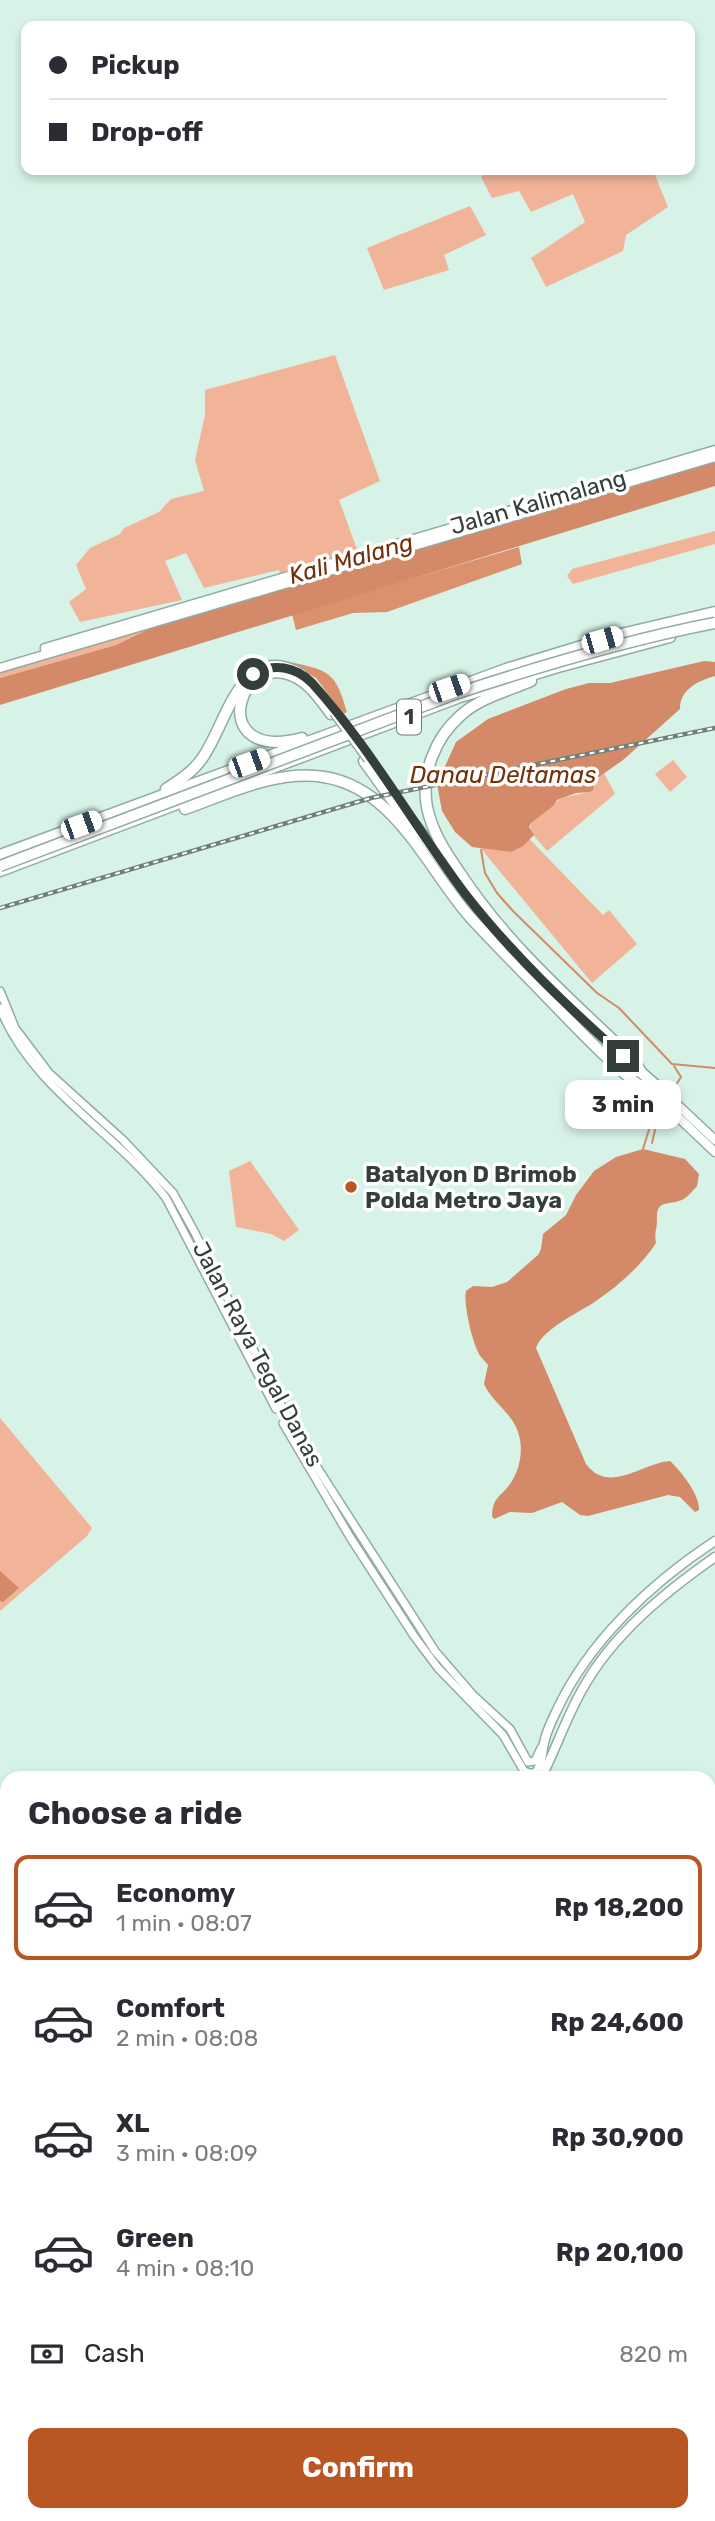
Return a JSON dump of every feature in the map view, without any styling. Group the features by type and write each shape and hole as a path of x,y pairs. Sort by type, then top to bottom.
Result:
{"highway":[{"name":"1","path":"0,858 131,806 449,688 583,645 715,612"},
{"name":"1","path":"0,869 111,830 460,697 715,623"},
{"name":"1","path":"0,858 510,672 618,642 715,623"},
{"name":"1","path":"0,869 455,694 607,648 715,623"},
{"path":"584,660 484,700 460,715 444,733 433,753 426,782 426,799 431,821 443,848 486,911 570,1001 634,1060 641,1072"},
{"path":"131,806 164,790 193,770 212,742 236,690 248,677 261,670 285,668 301,673 319,690 468,897 559,998 641,1072 664,1098"},
{"path":"333,713 308,685 283,674 267,675 250,685 241,696 239,708 242,720 252,736 262,741 279,742 317,733 449,688"},
{"path":"367,760 441,876"},
{"path":"111,830 150,822 276,780 298,776 325,777 358,788 386,809 404,828 468,914 508,959 633,1082 664,1098"}],"main road":[{"name":"Jalan Kalimalang","path":"0,668 46,651 715,450"},
{"name":"Jalan Kalimalang","path":"46,651 715,457"},
{"path":"664,1098 715,1140"},
{"path":"664,1098 715,1152"},
{"path":"536,1771 556,1712 593,1651 654,1588 715,1541"},
{"path":"538,1771 553,1750 582,1690 606,1654 663,1597 715,1556"},
{"path":"544,1743 547,1750 553,1750"}],"street":[{"name":"Jalan Raya Tegal Danas","path":"0,991 15,1028 49,1073 149,1165 173,1193 285,1421"},
{"name":"Jalan Raya Tegal Danas","path":"0,1008 10,1032 43,1077 143,1171 166,1198 285,1421 379,1574 427,1648 465,1697 503,1735 532,1771"},
{"name":"Jalan Raya Tegal Danas","path":"427,1648 509,1729 533,1771"},
{"path":"528,1762 534,1760 544,1743"}],"shaded area":[{"path":"655,175 668,207 626,235 623,251 546,287 531,258 585,222 573,194 531,212 519,191 492,198 481,177"},
{"path":"470,206 486,235 444,255 449,270 384,290 367,248"},
{"path":"335,355 380,481 339,500 361,560 284,584 279,570 204,588 186,553 165,561 182,600 80,622 69,602 86,589 76,565 90,548 159,512 171,499 204,491 195,460 205,415 205,390"},
{"path":"715,531 715,544 573,584 567,576 572,569"},
{"path":"519,547 522,564 387,612 353,613 296,630 292,614"},
{"path":"155,626 116,645 0,678 0,668"},
{"path":"286,661 328,674 338,687 347,712 343,714 316,678"},
{"path":"673,760 687,777 670,792 655,774"},
{"path":"604,773 615,794 547,851 530,831 531,823 557,801 590,791"},
{"path":"510,819 603,915 609,910 637,944 592,983 478,845"},
{"path":"250,1161 299,1230 284,1241 271,1234 236,1227 229,1171"},
{"path":"0,1418 92,1528 87,1536 0,1611"}],"water":[{"path":"715,462 715,486 0,705 0,678 116,645 155,626 361,561 485,530"},
{"name":"Danau Deltamas","path":"704,661 715,662 715,676 696,683 687,691 680,709 623,760 596,779 593,790 557,800 531,823 529,827 534,835 523,846 511,852 472,847 455,832 442,811 437,784 456,742 488,719 566,689 589,683 610,683"},
{"path":"643,1149 685,1159 699,1174 697,1186 684,1199 660,1207 656,1243 636,1268 604,1295 553,1328 536,1348 586,1464 595,1473 615,1477 670,1461 693,1491 699,1510 695,1512 680,1497 668,1495 588,1516 580,1515 562,1502 532,1513 510,1512 494,1519 492,1516 496,1501 516,1472 521,1445 515,1425 484,1384 488,1365 478,1352 472,1335 467,1315 466,1291 473,1286 492,1287 507,1282 538,1255 543,1234 566,1215 576,1195 594,1171 616,1157"},
{"path":"0,1571 19,1588 3,1602 0,1601"}],"waterway":[{"path":"481,850 485,873 497,893 513,911 597,993 619,1008 672,1064 715,1068"},
{"path":"674,1066 681,1077 674,1088"},
{"path":"643,1149 656,1107"},
{"path":"652,1143 657,1121 656,1108"}],"railway":[{"path":"0,908 371,798 715,728"}],"place":[{"name":"Batalyon D Brimob Polda Metro Jaya","path":"351,1187"}],"route":[{"path":"253,674 267,668 285,668 301,673 312,683 468,897 549,988 623,1056"}],"water label":[{"name":"Kali Malang","path":"351,559"}]}
